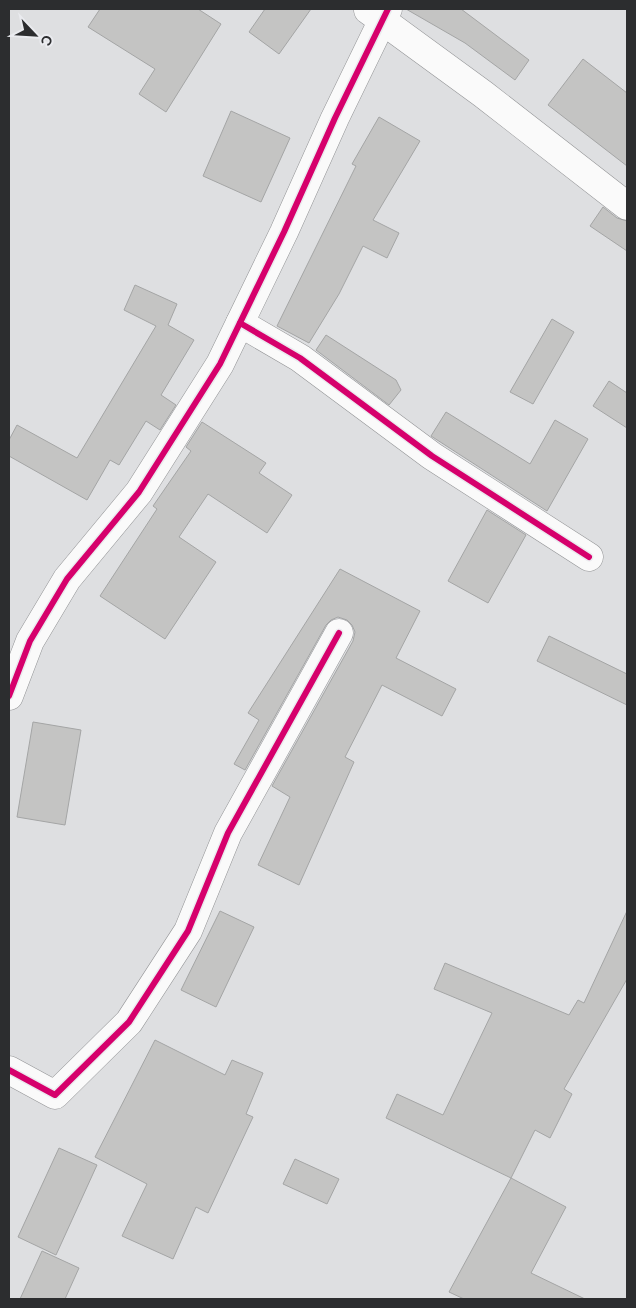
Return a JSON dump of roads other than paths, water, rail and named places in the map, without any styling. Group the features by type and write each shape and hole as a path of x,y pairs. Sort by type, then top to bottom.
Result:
{"street":[{"path":"9,696 30,641 67,579 139,492 220,364 284,232 379,12 627,206"},
{"path":"240,323 300,358 432,456 589,558"},
{"path":"9,1070 55,1095 129,1022 188,931 228,833 340,633"}]}
